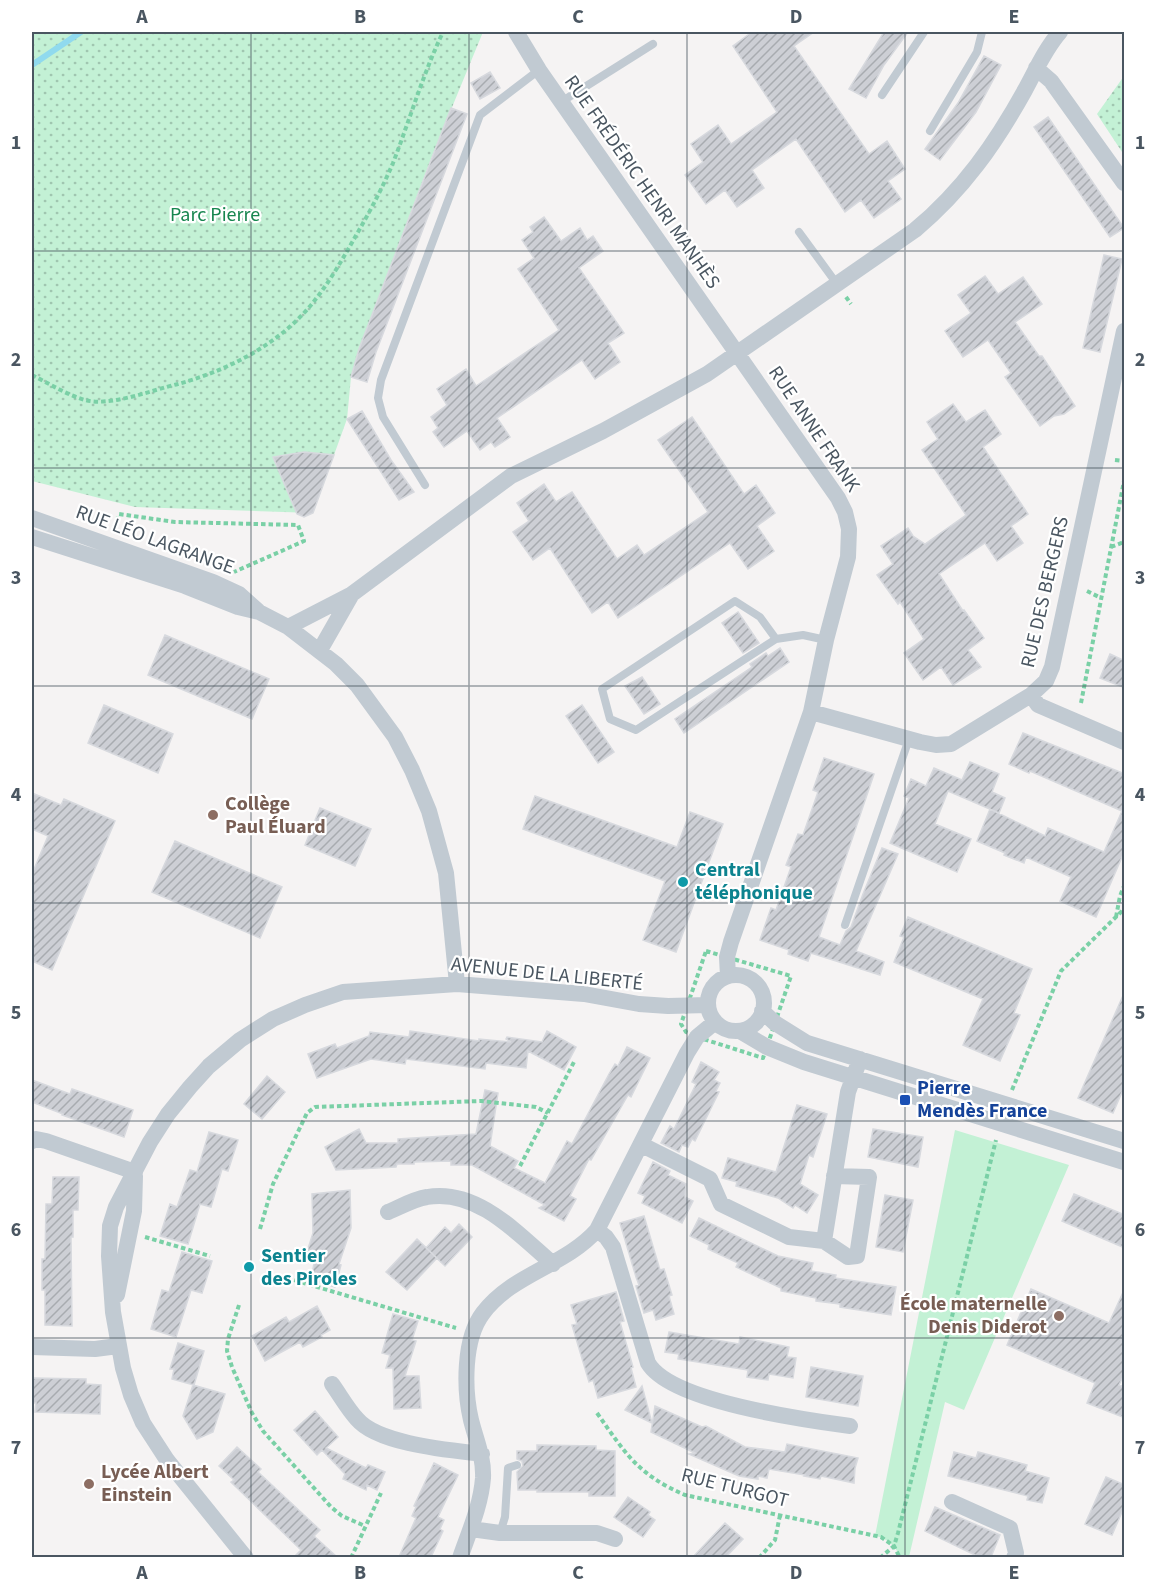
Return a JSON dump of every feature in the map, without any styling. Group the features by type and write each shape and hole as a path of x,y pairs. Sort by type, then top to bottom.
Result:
{"street":[{"name":"RUE FRÉDÉRIC HENRI MANHÈS","path":"516,32 538,70 737,354"},
{"path":"288,627 352,594 511,476 603,431 707,374 915,230 961,187 990,147 1057,32"},
{"path":"1036,68 1051,81 1125,183"},
{"name":"RUE DES BERGERS","path":"811,712 909,739 936,745 951,744 1031,695 1046,681 1052,666 1125,331"},
{"name":"RUE ANNE FRANK","path":"728,976 727,957 811,712 826,640 848,557 849,529 845,512 831,488 737,354"},
{"name":"RUE LÉO LAGRANGE","path":"32,518 213,582 239,594 259,612"},
{"name":"RUE LÉO LAGRANGE","path":"32,537 185,586 238,607 259,612 288,627 320,650 357,685 395,736 429,811 446,873 457,984"},
{"path":"320,650 352,594"},
{"path":"1031,695 1038,705 1125,742"},
{"path":"740,1031 750,1028 758,1021 764,1001 755,983 738,975 728,976 713,987 708,1005 710,1014 722,1028 740,1031 766,1047 804,1062 1124,1161"},
{"name":"AVENUE DE LA LIBERTÉ","path":"246,1557 166,1460 143,1423 131,1395 118,1346 113,1312 109,1256 110,1226 116,1207 168,1114 190,1087 209,1066 240,1041 273,1019 343,992 457,984 584,994 639,1004 708,1005"},
{"path":"762,1011 807,1043 1125,1141"},
{"path":"460,1557 471,1529 483,1478 482,1454 471,1419 466,1378 473,1332 481,1315 497,1297 579,1247 597,1230 687,1053 697,1037 715,1022"},
{"path":"824,1241 848,1092 860,1059"},
{"path":"32,1141 36,1139 46,1141 135,1172"},
{"path":"642,1145 710,1179 721,1204 789,1238 824,1241 848,1257 857,1256 869,1177 834,1176"},
{"name":"AVENUE DE LA LIBERTÉ","path":"113,1312 134,1211 135,1172"},
{"path":"388,1212 426,1197 454,1196 482,1206 553,1264"},
{"path":"597,1230 613,1247 648,1363 657,1375 738,1407 850,1426"},
{"path":"32,1347 118,1346"},
{"path":"332,1384 357,1420 388,1438 482,1454"},
{"path":"952,1502 1010,1528 1017,1552 1014,1557"},
{"path":"471,1529 500,1533 597,1533 615,1539"}],"lane":[{"path":"882,95 924,32"},
{"path":"930,131 977,52 982,32"},
{"path":"561,102 653,44"},
{"path":"425,485 383,417 378,398 381,380 480,115 538,70"},
{"path":"799,232 837,284"},
{"path":"776,639 760,617 735,601 603,688 610,719 636,730 776,639 803,635 826,640"},
{"path":"845,925 909,739"},
{"path":"500,1533 505,1517 508,1468 517,1465"}],"path":[{"path":"32,375 83,400 95,402 119,399 184,382 233,364 269,343 284,331 314,301 334,274 363,224 392,165 443,32"},
{"path":"1077,722 1125,481"},
{"path":"108,544 119,514 175,522 298,525 304,541 229,575"},
{"path":"1112,547 1125,542"},
{"path":"1116,917 1120,896 1125,886"},
{"path":"1006,1105 1061,971 1125,909"},
{"path":"706,951 791,976 763,1058 686,1032 681,1024 687,1006 706,951"},
{"path":"520,1166 575,1060"},
{"path":"261,1229 273,1184 307,1113 315,1107 481,1101 536,1107 548,1113"},
{"path":"880,1557 894,1546 994,1155 1000,1123"},
{"path":"129,1232 210,1256"},
{"path":"287,1278 473,1332"},
{"path":"238,1305 228,1339 227,1351 252,1413 263,1431 331,1508 342,1516 365,1526"},
{"name":"RUE TURGOT","path":"597,1413 629,1458 647,1475 685,1495 882,1537 894,1546"},
{"path":"351,1557 381,1493"},
{"path":"759,1557 775,1540 780,1515"},
{"path":"894,1546 900,1557"}],"green space":[{"name":"Parc Pierre","path":"32,32 483,32 434,151 359,349 351,377 347,419 313,513 135,507 32,481"},
{"path":"1124,76 1124,155 1097,114"},
{"path":"955,1130 1069,1165 964,1410 945,1402 909,1557 901,1557 891,1544 875,1536"}],"building":[{"path":"752,32 814,32 794,46 869,154 887,141 905,169 888,181 901,199 874,218 861,200 845,212 796,139 752,170 764,188 737,207 725,190 706,204 685,175 703,162 691,144 718,125 731,144 777,112 733,46"},
{"path":"884,32 908,32 884,65 866,98 849,89"},
{"path":"984,56 1001,65 976,112 940,160 925,149 958,103"},
{"path":"490,72 500,88 480,99 471,83"},
{"path":"451,108 467,114 376,352 367,382 351,377 359,349"},
{"path":"1048,117 1124,228 1110,237 1034,127"},
{"path":"544,217 561,241 580,228 587,240 593,236 603,251 579,268 624,333 608,343 620,362 595,379 582,360 497,418 510,437 495,447 491,442 480,450 467,431 444,447 433,432 438,428 431,417 447,405 437,389 466,369 476,386 559,330 518,269 534,258 522,240 533,232 530,227"},
{"path":"1104,255 1122,259 1100,352 1083,348"},
{"path":"985,276 998,294 1023,277 1042,304 1015,322 1039,356 1042,356 1075,406 1040,426 1005,377 1011,373 988,340 963,357 945,331 971,313 958,295"},
{"path":"953,404 966,422 985,410 1001,434 983,447 1028,514 1011,526 1023,543 997,561 985,543 939,574 984,638 968,650 981,667 953,685 941,667 923,680 904,653 924,639 900,602 898,604 877,575 893,564 881,546 908,528 913,536 925,544 966,515 922,450 938,439 927,422"},
{"path":"362,411 391,460 414,492 399,500 347,419"},
{"path":"692,417 744,494 756,485 775,513 757,526 774,551 748,569 730,543 618,618 608,602 592,613 550,548 533,560 513,532 529,521 517,503 544,484 556,502 572,492 617,559 637,545 644,555 708,512 658,440"},
{"path":"304,452 334,455 313,513 304,517 297,514 273,457"},
{"path":"738,612 759,643 743,653 722,623"},
{"path":"165,635 269,679 252,719 148,675"},
{"path":"780,648 789,662 684,733 675,719 752,667 750,664 766,653 768,656"},
{"path":"1110,654 1125,661 1125,688 1100,678"},
{"path":"642,677 660,704 644,714 625,686"},
{"path":"104,705 173,734 158,773 88,743"},
{"path":"582,705 614,752 598,763 566,716"},
{"path":"1023,733 1125,774 1125,850 1096,917 1060,901 1071,877 1026,857 1024,863 977,841 990,809 1045,836 1048,828 1104,852 1122,811 1009,764"},
{"path":"824,758 874,774 819,937 840,945 846,931 851,927 882,848 898,854 856,951 884,962 880,975 811,953 808,961 788,954 789,950 760,940 771,908 776,910 791,867 786,865 798,834 803,835 818,792 813,790"},
{"path":"970,762 999,774 992,792 1005,798 999,813 948,791 935,824 971,839 957,872 890,843 909,798 904,796 911,779 926,786 934,768 962,780"},
{"path":"32,793 61,805 64,799 115,821 52,970 32,961 32,874 48,836 32,829"},
{"path":"535,796 677,847 690,812 723,824 676,952 643,940 665,881 523,829"},
{"path":"320,808 371,829 355,866 305,845"},
{"path":"175,841 282,887 260,938 152,892"},
{"path":"908,917 1032,969 1014,1013 1020,1015 1000,1061 963,1045 983,999 894,962 904,937 900,936"},
{"path":"1125,991 1125,1085 1113,1113 1078,1098"},
{"path":"410,1031 479,1041 479,1039 511,1042 506,1039 507,1037 542,1042 547,1031 576,1047 564,1070 528,1051 526,1068 486,1063 485,1069 406,1059 405,1064 371,1059 317,1078 308,1054 335,1044 337,1048 369,1036 370,1032 409,1037"},
{"path":"627,1047 650,1058 631,1097 628,1095 591,1160 589,1159 570,1196 576,1199 564,1221 539,1208 545,1205 472,1165 451,1165 451,1161 414,1162 414,1164 397,1164 396,1167 336,1170 325,1147 359,1129 366,1143 398,1143 398,1139 476,1134 485,1090 498,1093 490,1146 518,1161 514,1168 545,1183 567,1141 572,1144 609,1074 615,1064 618,1066"},
{"path":"701,1062 719,1072 714,1080 720,1083 716,1091 719,1092 695,1141 692,1139 688,1147 682,1145 679,1152 661,1143 670,1126 674,1129 696,1084 692,1082"},
{"path":"267,1076 285,1092 262,1119 244,1104"},
{"path":"32,1080 70,1094 72,1089 133,1110 124,1137 32,1102"},
{"path":"797,1105 827,1114 813,1157 809,1155 800,1184 818,1195 807,1213 795,1205 793,1208 778,1198 736,1186 737,1182 722,1178 728,1158 776,1172"},
{"path":"873,1129 923,1137 918,1167 868,1157"},
{"path":"209,1132 238,1140 228,1171 222,1169 211,1207 200,1204 188,1244 160,1236 170,1204 177,1207 190,1170 197,1172"},
{"path":"653,1162 670,1171 668,1175 686,1184 685,1197 693,1201 682,1223 642,1203 645,1196 638,1193"},
{"path":"53,1177 79,1177 78,1210 73,1210 73,1237 71,1237 72,1326 45,1325 42,1259 45,1259 46,1204 52,1204"},
{"path":"350,1190 351,1228 339,1264 341,1265 335,1287 311,1280 315,1258 306,1255 313,1233 312,1194"},
{"path":"1074,1194 1125,1215 1125,1248 1062,1221"},
{"path":"885,1195 913,1200 903,1252 876,1247"},
{"path":"644,1216 660,1270 664,1269 672,1295 669,1296 674,1314 656,1320 653,1310 644,1313 636,1286 639,1285 620,1223"},
{"path":"699,1218 778,1256 813,1263 811,1271 836,1275 835,1278 896,1287 891,1315 840,1307 840,1304 816,1301 816,1298 781,1291 781,1288 736,1267 738,1263 708,1249 709,1245 690,1236"},
{"path":"459,1224 472,1237 445,1266 426,1248 445,1227 451,1233"},
{"path":"417,1239 437,1258 407,1290 386,1272"},
{"path":"182,1252 212,1261 202,1293 191,1290 176,1337 151,1329 162,1290 169,1292"},
{"path":"1125,1288 1125,1373 1119,1385 1125,1387 1125,1418 1087,1403 1095,1383 1007,1345 1031,1289 1109,1323"},
{"path":"616,1292 624,1321 620,1322 633,1367 631,1368 636,1387 598,1398 593,1380 589,1382 572,1325 577,1324 571,1305"},
{"path":"317,1306 330,1330 303,1347 300,1342 265,1361 252,1336 286,1317 289,1322"},
{"path":"393,1314 418,1321 412,1340 416,1341 405,1376 419,1376 421,1408 394,1409 393,1368 386,1368 390,1355 382,1353"},
{"path":"669,1332 739,1344 740,1337 789,1347 787,1357 796,1358 793,1378 769,1374 768,1380 747,1377 748,1370 678,1359 679,1354 665,1352"},
{"path":"178,1343 204,1351 194,1385 172,1379 174,1369 170,1369"},
{"path":"811,1367 863,1376 858,1406 806,1397"},
{"path":"32,1378 86,1379 86,1384 101,1385 100,1414 35,1412 36,1403 32,1403"},
{"path":"193,1385 225,1394 213,1432 197,1439 183,1416"},
{"path":"642,1386 652,1423 625,1410"},
{"path":"655,1406 702,1427 706,1426 745,1447 785,1452 787,1444 858,1458 854,1483 769,1469 767,1478 739,1476 689,1454 695,1453 651,1432"},
{"path":"315,1411 338,1437 326,1448 366,1468 368,1465 385,1472 377,1490 367,1485 366,1490 343,1479 345,1474 322,1450 317,1455 294,1430"},
{"path":"537,1445 596,1446 596,1450 615,1451 615,1496 589,1496 589,1492 518,1490 517,1472 523,1466 522,1461 517,1459 517,1451 537,1451"},
{"path":"237,1447 261,1469 258,1472 320,1530 314,1536 337,1557 294,1557 301,1550 231,1482 234,1480 219,1466"},
{"path":"954,1452 976,1458 978,1452 1027,1465 1025,1471 1049,1478 1042,1503 1027,1500 1028,1496 948,1476"},
{"path":"434,1463 458,1475 438,1517 444,1520 440,1529 443,1531 431,1557 399,1557 416,1518 412,1516 416,1507 414,1506"},
{"path":"1106,1477 1125,1485 1125,1505 1112,1535 1085,1524"},
{"path":"628,1497 650,1512 648,1515 655,1520 643,1537 614,1517"},
{"path":"935,1507 1000,1535 991,1557 979,1557 925,1531"},
{"path":"725,1523 743,1539 726,1557 693,1557"}],"waterway":[{"path":"32,65 81,32"}],"place":[{"name":"Collège Paul Éluard","path":"213,815"},
{"name":"Central téléphonique","path":"683,882"},
{"name":"Pierre Mendès France","path":"905,1100"},
{"name":"Sentier des Piroles","path":"249,1267"},
{"name":"École maternelle Denis Diderot","path":"1059,1316"},
{"name":"Lycée Albert Einstein","path":"89,1484"}]}
